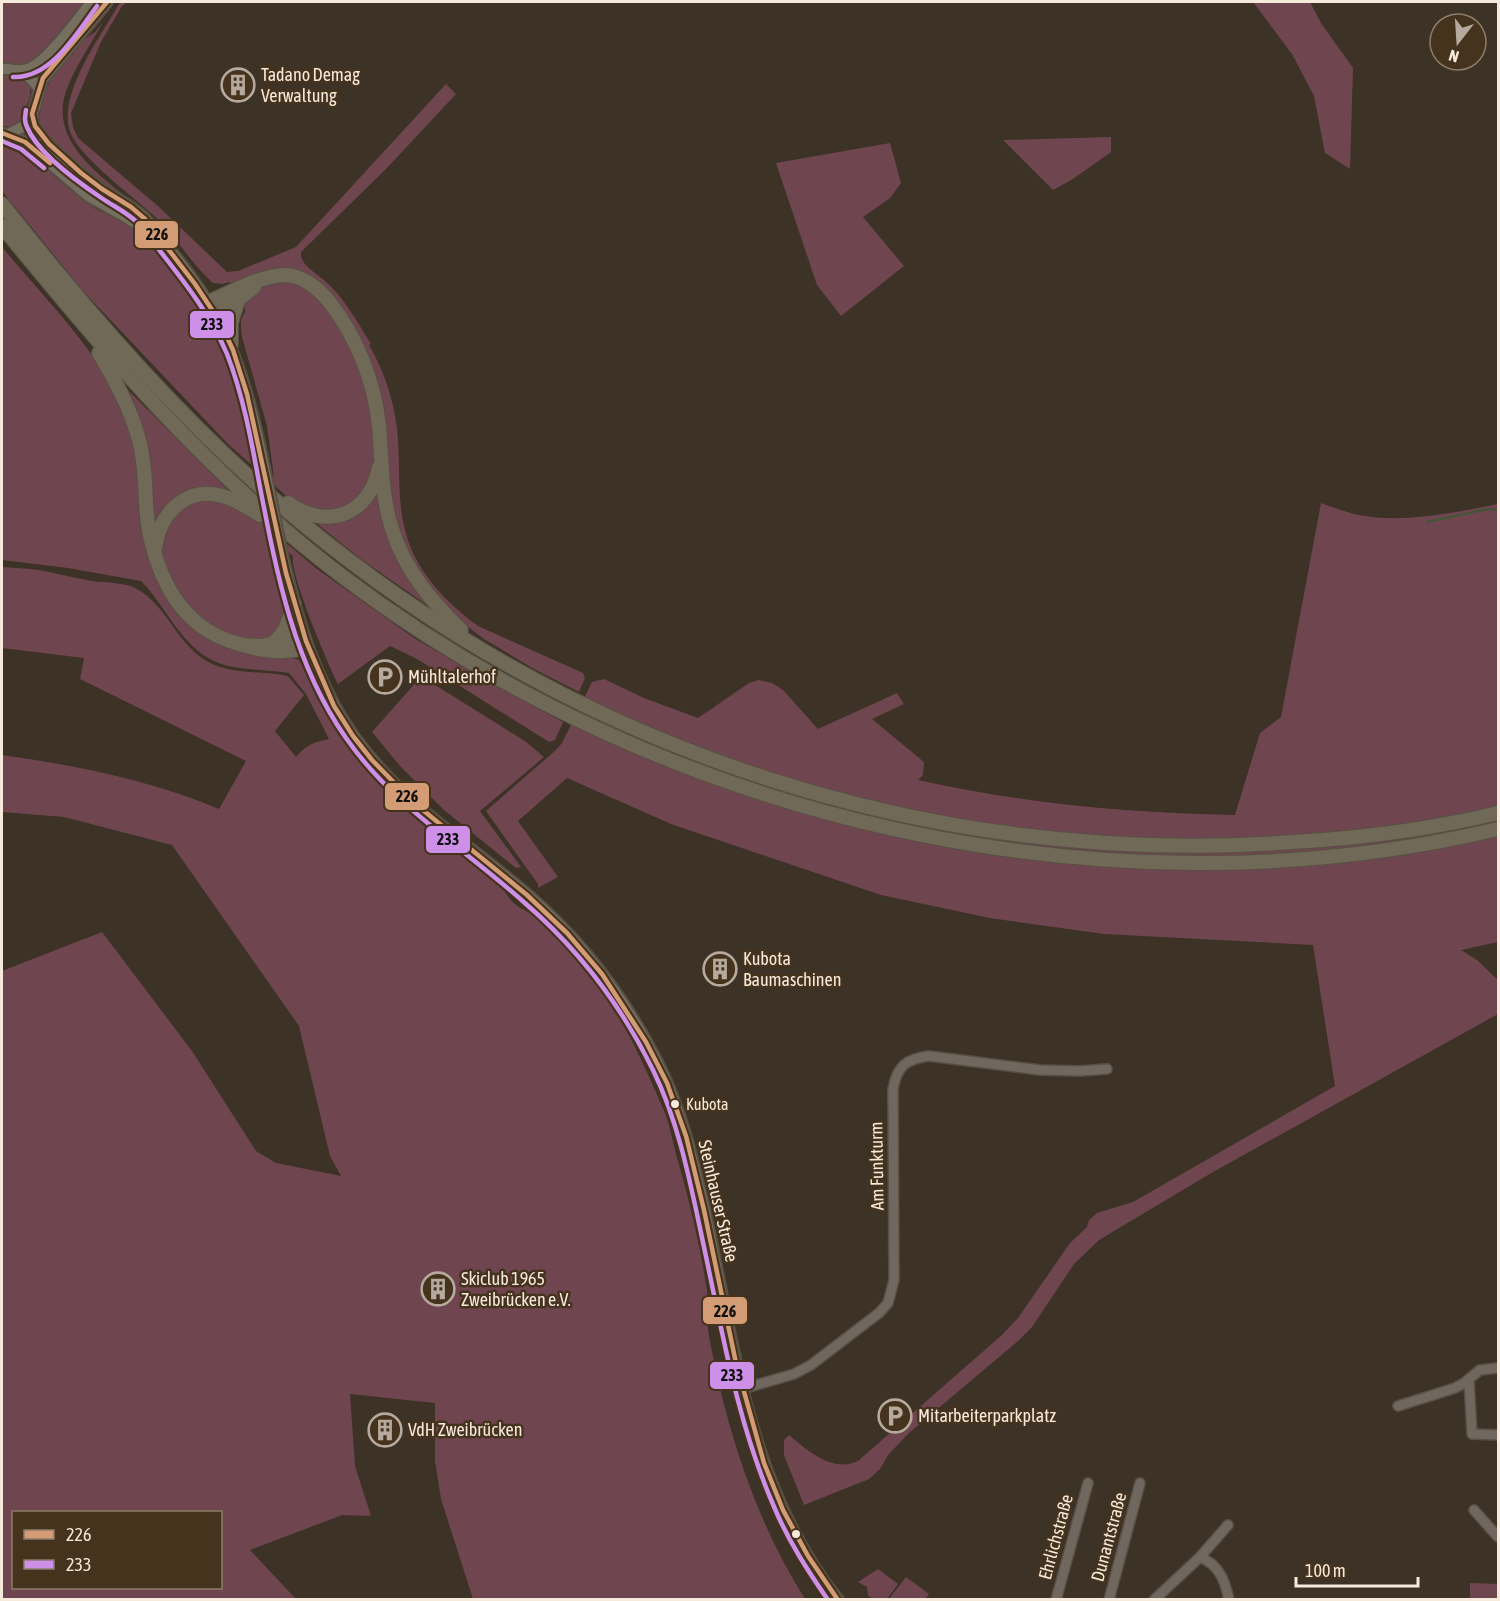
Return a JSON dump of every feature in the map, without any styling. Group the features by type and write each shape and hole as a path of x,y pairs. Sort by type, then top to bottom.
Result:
{"highway":[{"path":"2,204 98,321 192,421 246,474 301,523 402,600 484,652 589,708 711,760 818,795 887,812 952,825 1070,841 1129,845 1227,846 1328,840 1427,827 1498,813"},
{"path":"2,226 84,328 141,392 210,462 285,529 341,575 406,622 483,670 560,711 633,745 705,774 811,809 874,825 993,847 1069,856 1129,861 1220,862 1292,858 1382,850 1498,829"},
{"path":"208,302 263,280 285,275 304,280 320,291 338,313 353,339 369,379 377,410 380,456 391,527 405,561 419,585 437,606 484,652"},
{"path":"208,302 223,307 238,300 263,280"},
{"path":"231,345 232,319 238,300"},
{"path":"84,328 118,387 136,428 143,457 149,530 164,581 178,604 190,618 214,635 241,645 275,652 307,648 302,641 291,638 261,646 241,645"},
{"path":"246,474 294,507 315,516 336,517 355,508 366,498 376,477 380,456"},
{"path":"154,550 159,528 169,512 184,500 198,495 210,494 229,498 285,529"},
{"path":"274,642 285,630 294,604"}],"main road":[{"path":"5,68 27,70 38,63 60,42 91,2"},
{"path":"4,134 26,125 45,76 107,2"},
{"path":"5,68 29,76 39,89"},
{"path":"33,111 33,124 55,149 98,186 137,212 165,245"},
{"path":"4,134 25,142 100,204 136,223 165,245"},
{"name":"Steinhauser Straße","path":"165,245 188,272 208,302 231,345 250,403 294,604 307,648 330,699 352,734 382,772 416,807 531,898 568,933 607,978 637,1023 676,1102 689,1144 754,1435 777,1497 803,1552 838,1599"}],"street":[{"name":"Am Funkturm","path":"742,1389 794,1374 811,1365 879,1313 888,1303 894,1280 893,1089 895,1078 901,1068 917,1058 929,1056 1041,1070 1107,1069"},
{"path":"1398,1406 1455,1388 1480,1370 1498,1368"},
{"path":"1469,1380 1472,1434 1498,1435"},
{"name":"Ehrlichstraße","path":"1056,1599 1088,1483"},
{"name":"Dunantstraße","path":"1109,1599 1140,1483"},
{"path":"1474,1510 1495,1527 1498,1537"},
{"path":"1154,1599 1200,1557 1228,1525"},
{"path":"1200,1557 1216,1568 1223,1577 1229,1599"}],"shaded area":[{"path":"2,2 83,2 66,27 41,54 33,60 19,64 2,61"},
{"path":"122,2 128,2 122,6 101,42 71,113 73,127 78,138 159,207 227,272 238,271 296,247 446,84 456,94 387,168 301,252 301,257 305,264 338,294 371,344 369,345 383,375 393,406 397,428 401,511 407,537 426,576 445,598 478,626 583,673 585,678 579,692 534,669 484,639 455,617 429,592 395,530 371,369 306,274 232,287 229,282 213,283 197,267 168,230 96,165 77,144 71,134 68,119 74,85 92,49"},
{"path":"1253,2 1310,2 1321,23 1353,68 1350,169 1325,153 1314,96 1292,54"},
{"path":"103,22 78,64 66,91 63,109 65,126 71,142 81,156 107,182 135,204 108,189 63,150 40,124 39,117 46,89 53,75 83,40 95,32"},
{"path":"2,76 26,78 30,90 24,122 14,127 2,126"},
{"path":"1111,137 1111,152 1053,190 1003,140"},
{"path":"2,141 17,145 33,155 56,178 96,209 128,225 154,244 176,269 196,294 214,325 216,337 223,344 232,363 244,399 257,456 253,456 253,459 274,477 267,426 242,337 244,302 275,283 304,288 330,311 351,347 367,389 375,432 374,469 363,496 331,514 292,501 228,444 83,291 2,191"},
{"path":"890,143 901,183 890,198 863,217 904,266 841,316 817,285 776,163"},
{"path":"2,247 76,334 109,381 122,406 134,442 144,522 154,570 162,591 175,611 192,628 222,645 245,652 286,656 299,660 347,741 382,782 412,812 505,883 506,889 503,890 513,902 550,929 581,961 621,1020 652,1084 670,1130 698,1239 707,1291 709,1336 734,1439 771,1538 805,1599 473,1599 441,1499 435,1461 435,1403 350,1394 355,1466 371,1516 342,1515 250,1550 296,1599 2,1599 2,971 102,932 192,1051 256,1151 276,1163 341,1176 330,1156 299,1026 172,845 64,817 2,812 2,755 112,775 166,790 219,809 246,761 80,679 84,658 2,648 2,567 38,570 92,581 121,584 137,589 149,597 194,652 206,660 228,669 288,676 304,695 275,731 296,757 311,745 329,739 306,694 289,673 233,667 216,662 204,655 183,636 141,581 68,568 2,560"},
{"path":"124,386 231,493 199,492 155,532"},
{"path":"377,486 428,605 361,559 316,523"},
{"path":"196,498 220,499 254,516 317,569 414,638 563,722 555,740 549,742 417,659 390,646 338,684 303,599 293,566 293,556 270,538 272,552 277,554 286,614 282,627 268,639 248,640 219,631 190,611 165,573 160,546 168,518"},
{"path":"1321,503 1359,515 1381,518 1432,516 1498,504 1498,942 1461,950 1477,960 1498,980 1498,1014 1213,1172 1099,1240 1074,1264 1032,1327 909,1433 869,1479 804,1505 784,1455 784,1440 789,1435 813,1453 830,1462 849,1464 858,1461 1003,1334 1018,1318 1070,1243 1087,1227 1089,1220 1097,1213 1133,1202 1335,1086 1313,945 1104,934 990,918 881,895 671,824 567,778 518,821 558,877 538,888 538,884 486,811 556,750 562,743 592,682 604,679 644,698 698,718 749,683 759,680 772,683 783,690 818,729 897,693 904,704 872,719 924,762 923,775 918,780 1035,801 1155,812 1235,815 1260,733 1281,717"},
{"path":"418,680 426,680 440,688 525,741 544,757 480,811 521,867 516,868 444,810 400,766 372,732"},
{"path":"878,1569 898,1584 887,1599 873,1599 868,1595 867,1587 858,1582"},
{"path":"906,1577 929,1594 925,1599 889,1599"},
{"path":"1470,1583 1498,1584 1498,1599 1470,1599"}],"waterway":[{"path":"1427,522 1488,509 1498,510"}],"transit line":[{"name":"226","path":"107,2 43,78 32,114 35,126 49,144 81,173 145,219 195,284 220,322 233,350 247,394 286,573 306,641 334,706 353,736 372,760 413,802 527,895 567,933 602,974 646,1042 667,1083 686,1136 736,1363 764,1463 783,1510 808,1556 838,1600"},
{"name":"233","path":"13,77 27,76 51,63 72,41 97,6"},
{"name":"233","path":"26,110 26,125 40,147 71,176 142,227 197,301 221,340 233,370 250,433 272,549 289,615 312,679 346,738 385,785 431,826 503,884 564,940 598,981 641,1047 671,1112 678,1134 725,1347 751,1445 786,1533 828,1600"},
{"name":"226","path":"2,133 25,142 50,163"},
{"name":"233","path":"2,141 21,149 44,168"}],"place":[{"name":"Tadano Demag Verwaltung","path":"238,85"},
{"name":"Mühltalerhof","path":"385,677"},
{"name":"Kubota Baumaschinen","path":"720,969"},
{"name":"Kubota","path":"675,1104"},
{"name":"Skiclub 1965 Zweibrücken e.V.","path":"438,1289"},
{"name":"Mitarbeiterparkplatz","path":"895,1416"},
{"name":"VdH Zweibrücken","path":"385,1430"}]}
